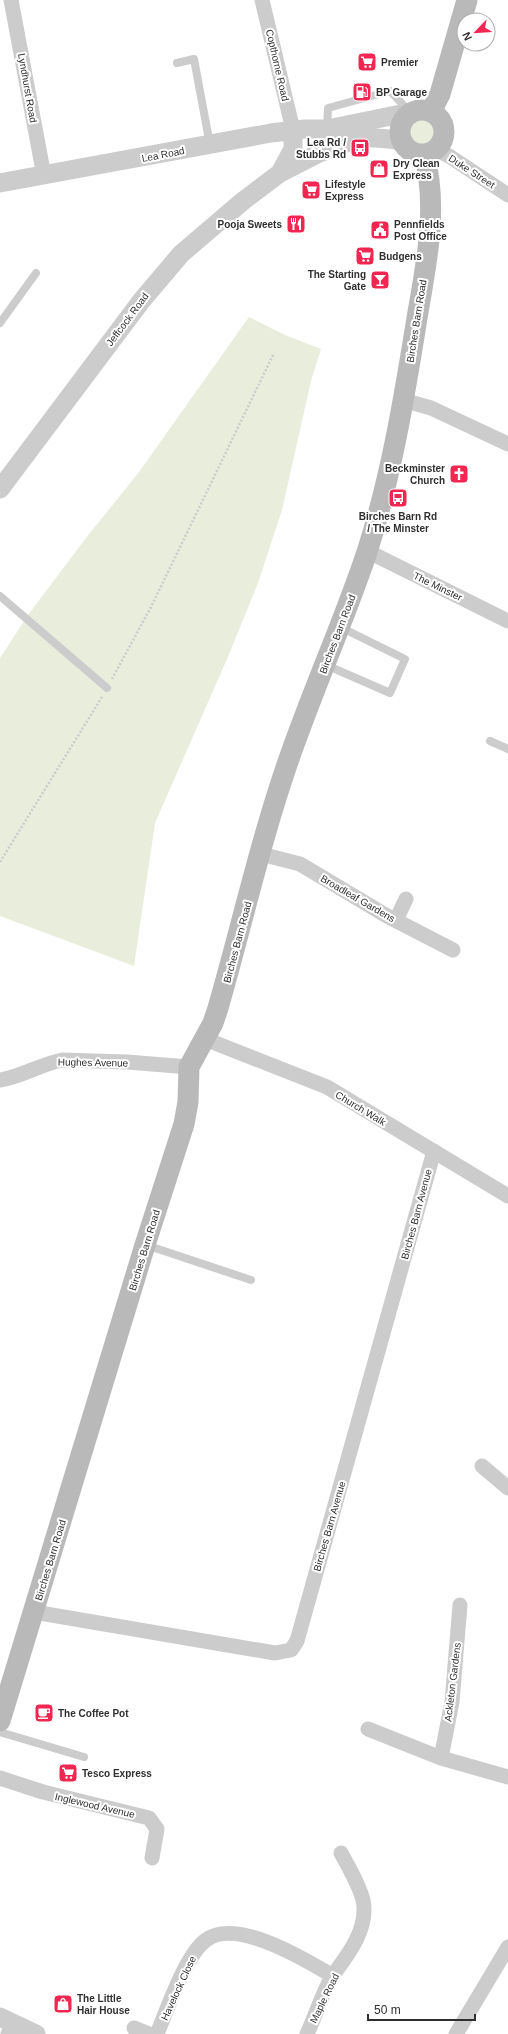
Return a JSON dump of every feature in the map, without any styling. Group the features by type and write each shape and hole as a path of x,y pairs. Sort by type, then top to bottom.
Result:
{"main road":[{"path":"431,112 440,94 467,0"},
{"path":"418,110 431,112 438,116 444,130 440,145 429,151 411,151 402,141 400,128 402,122 411,112 418,110"},
{"name":"Birches Barn Road","path":"1,1720 145,1245 184,1124 188,1102 189,1067 205,1039 218,1008 290,756 340,627 367,551 384,492 403,400 427,251 430,199 429,151"}],"street":[{"name":"Lyndhurst Road","path":"11,0 44,176"},
{"name":"Copthorne Road","path":"262,0 292,130"},
{"name":"Lea Road","path":"0,183 292,130 327,130 411,112"},
{"name":"Jeffcock Road","path":"280,173 293,149 292,130"},
{"name":"Lea Road","path":"327,130 359,138 378,137 402,141"},
{"name":"Jeffcock Road","path":"1,487 137,305 168,268 202,235 243,200 280,173 319,152 359,138"},
{"name":"Duke Street","path":"429,151 449,156 508,195"},
{"path":"403,400 430,408 508,444"},
{"name":"The Minster","path":"367,551 508,621"},
{"name":"Broadleaf Gardens","path":"261,854 300,864 367,905 419,934 453,950"},
{"path":"396,920 406,900"},
{"name":"Church Walk","path":"205,1039 327,1087 434,1150 508,1196"},
{"name":"Hughes Avenue","path":"0,1080 62,1060 114,1061 189,1067"},
{"name":"Birches Barn Avenue","path":"34,1612 275,1653 291,1650 297,1641 434,1150"},
{"path":"482,1466 508,1488"},
{"name":"Ackleton Gardens","path":"442,1758 452,1702 460,1605"},
{"path":"368,1729 442,1758 508,1777"},
{"name":"Inglewood Avenue","path":"0,1778 43,1792 150,1818 156,1829 152,1858"},
{"name":"Maple Road","path":"307,2034 333,1976 342,1966 356,1942 364,1911 363,1901 357,1884 341,1853"},
{"name":"Havelock Close","path":"157,2034 193,1954 205,1940 214,1935 243,1935 270,1943 291,1951 333,1976"},
{"path":"456,2034 508,1947"},
{"path":"7,2025 36,2034"},
{"path":"134,2028 149,2034"}],"lane":[{"path":"177,63 194,59 210,144"},
{"path":"327,130 328,108 390,91 411,112"},
{"path":"0,323 36,273"},
{"path":"0,596 107,688"},
{"path":"325,665 390,693 405,659 340,627"},
{"path":"490,741 508,750"},
{"path":"145,1245 251,1280"},
{"path":"1,1720 84,1757"}],"path":[{"path":"0,862 107,688 151,607 274,353"}],"green space":[{"path":"421,117 432,121 436,132 432,143 421,147 410,143 406,132 410,121"},
{"path":"249,317 285,335 321,349 311,381 282,510 258,583 227,659 155,823 134,966 0,916 0,658 28,615 86,538 139,472"}],"place":[{"name":"Premier","path":"367,62"},
{"name":"BP Garage","path":"362,92"},
{"name":"Lea Rd / Stubbs Rd","path":"360,148"},
{"name":"Dry Clean Express","path":"379,169"},
{"name":"Lifestyle Express","path":"311,190"},
{"name":"Pooja Sweets","path":"296,224"},
{"name":"Pennfields Post Office","path":"380,230"},
{"name":"Budgens","path":"365,256"},
{"name":"The Starting Gate","path":"380,280"},
{"name":"Beckminster Church","path":"459,474"},
{"name":"Birches Barn Rd / The Minster","path":"398,498"},
{"name":"The Coffee Pot","path":"44,1713"},
{"name":"Tesco Express","path":"68,1773"},
{"name":"The Little Hair House","path":"63,2004"}]}
